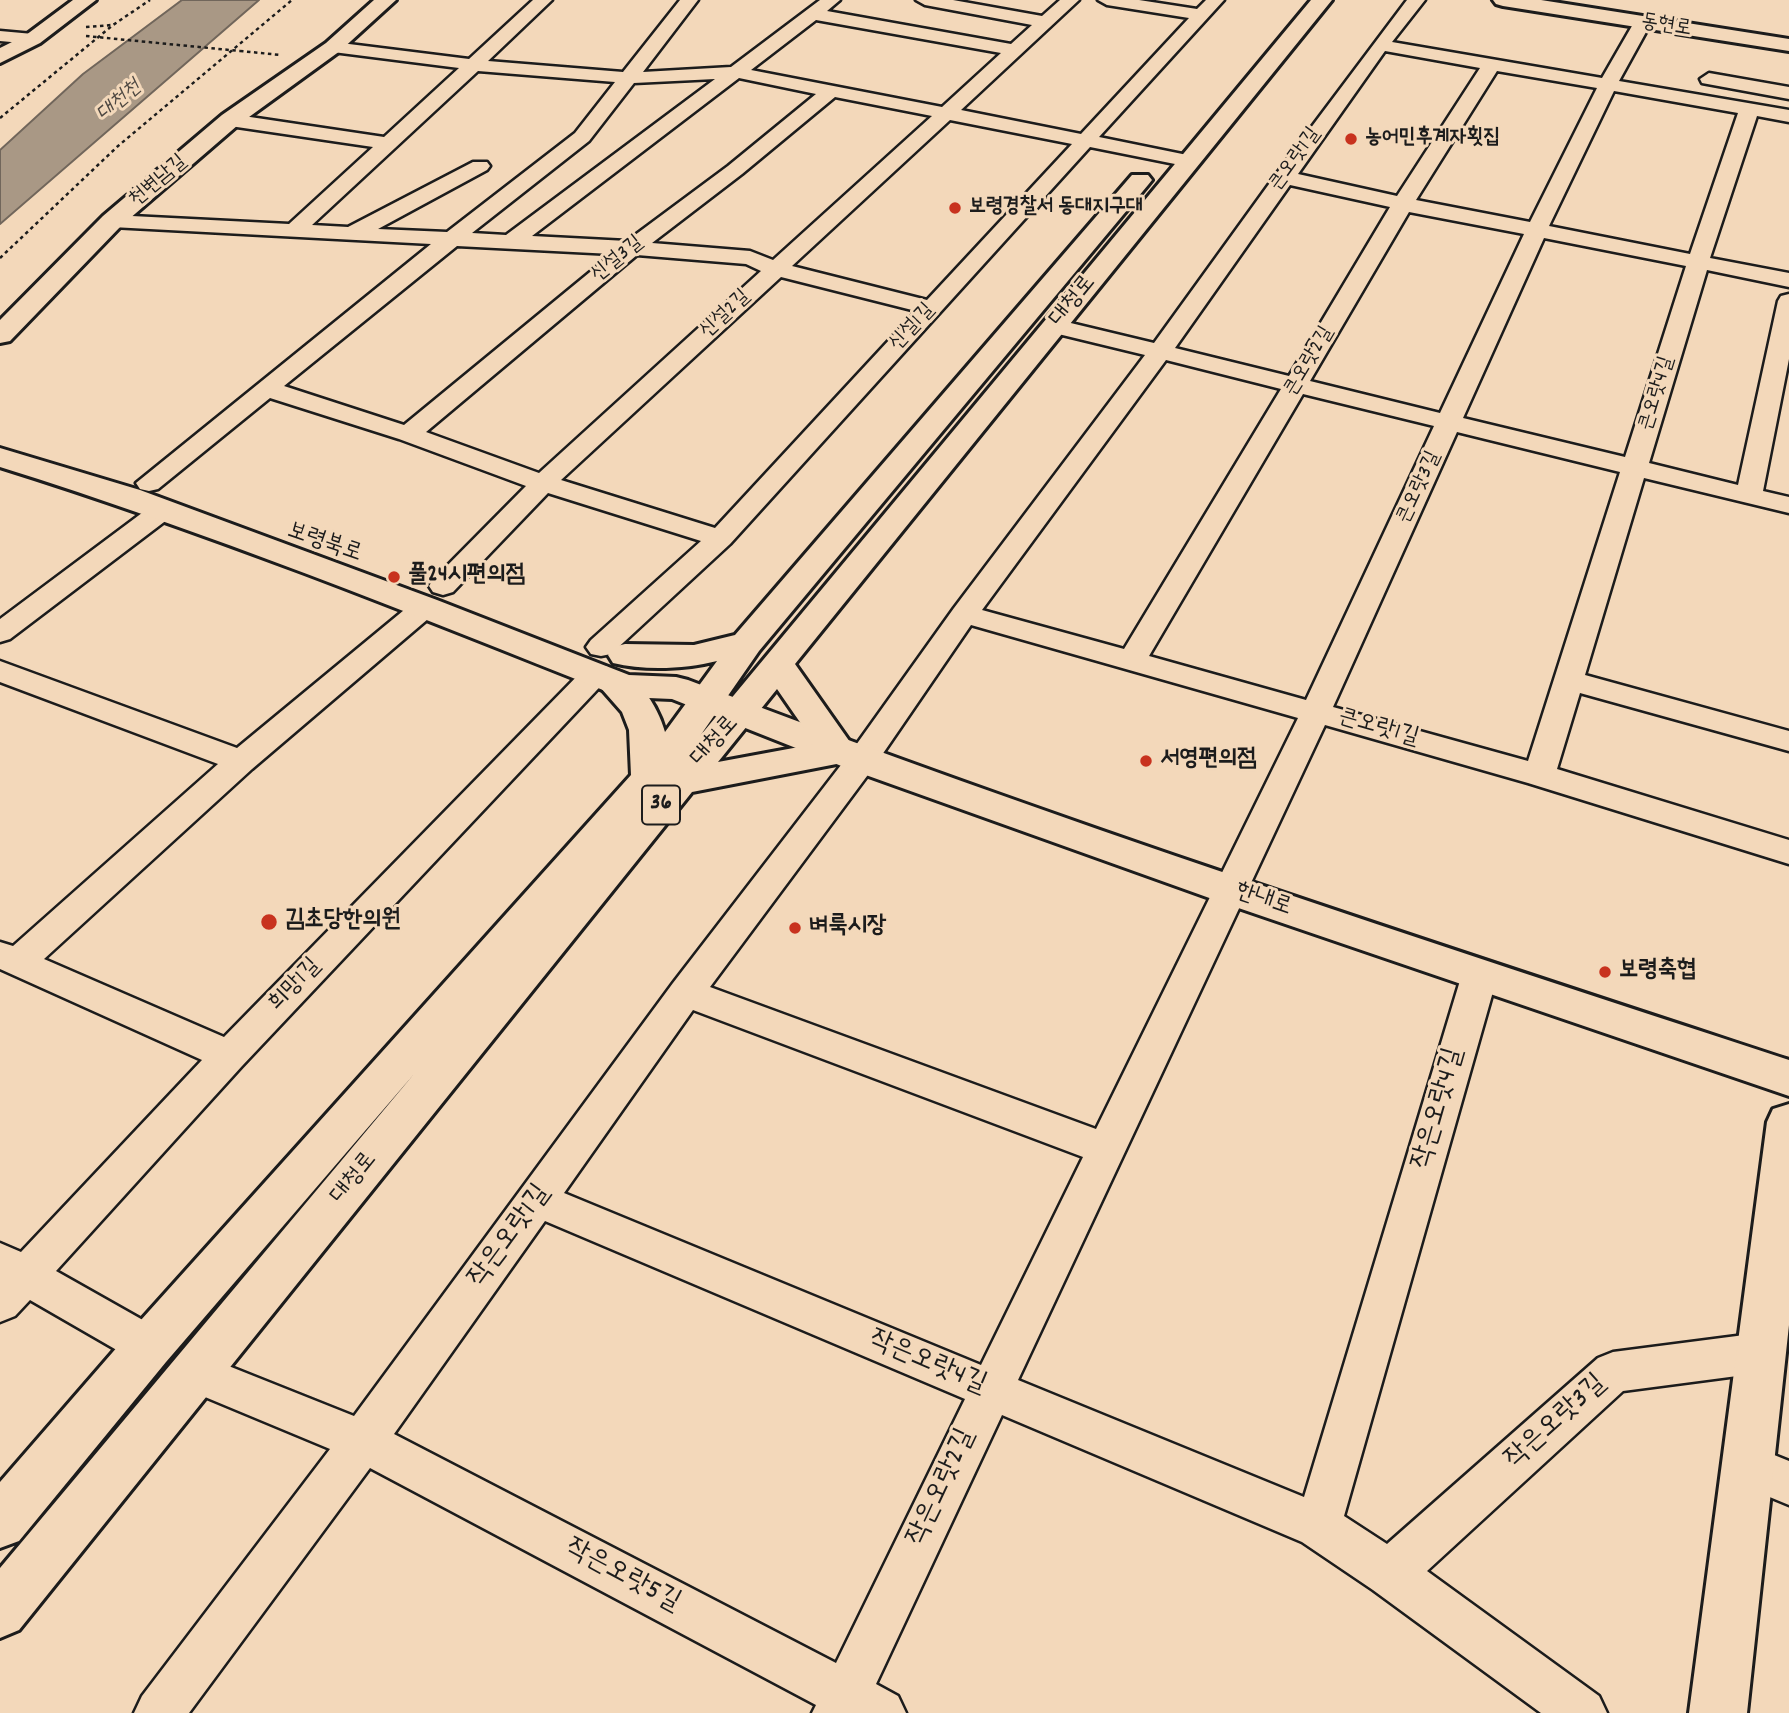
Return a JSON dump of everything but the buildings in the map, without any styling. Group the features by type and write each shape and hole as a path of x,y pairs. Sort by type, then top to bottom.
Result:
{"main road":[{"path":"0,57 33,39 86,0"},
{"name":"천변남길","path":"0,335 112,221 230,120 333,47 386,0"},
{"name":"대청로","path":"708,701 777,664 1054,326 1293,0"},
{"name":"대청로","path":"0,1611 196,1373 665,780 708,701 747,643 1175,158 1322,0"},
{"name":"동현로","path":"1503,0 1789,45"},
{"name":"보령북로","path":"0,436 156,497 434,596 608,664 625,686 708,701"},
{"name":"보령북로","path":"0,457 156,497"},
{"path":"747,643 694,656 608,664 638,707 665,780 851,756"},
{"path":"777,664 851,756"},
{"name":"한내로","path":"708,701 851,756 1229,890 1789,1078"},
{"name":"대청로","path":"0,1522 149,1346 665,780"},
{"path":"1718,1713 1768,1474 1760,1353 1789,1122"}],"street":[{"path":"295,231 543,0"},
{"path":"0,633 156,497 267,389 582,137 689,0"},
{"path":"511,242 831,0"},
{"path":"925,0 1045,22"},
{"name":"신설2길","path":"9,959 434,596 543,482 1070,0"},
{"path":"1107,0 1208,8"},
{"name":"큰오랏1길","path":"851,756 964,614 1160,352 1284,177 1416,0"},
{"name":"신설1길","path":"608,664 720,538 1208,8"},
{"path":"812,14 1014,50"},
{"name":"큰오랏3길","path":"1229,890 1450,423 1610,70 1642,23"},
{"path":"1387,36 1420,31"},
{"path":"0,36 33,39"},
{"path":"1387,36 1491,65 1610,70 1644,68"},
{"path":"333,47 476,65 629,78 735,72 1175,158"},
{"name":"큰오랏2길","path":"1131,662 1403,204 1491,65"},
{"path":"1610,70 1749,110 1789,116"},
{"path":"1697,77 1789,93"},
{"name":"신설3길","path":"408,433 632,248 735,170 831,91"},
{"name":"큰오랏4길","path":"1539,775 1698,262 1749,110"},
{"path":"230,120 388,143"},
{"path":"352,234 480,166"},
{"path":"1284,177 1403,204 1789,281"},
{"path":"112,221 632,248 750,258 776,269 932,308"},
{"path":"1749,495 1789,301"},
{"path":"1054,326 1789,505"},
{"path":"267,389 408,433 543,482 720,538"},
{"name":"큰오랏1길","path":"964,614 1539,775 1789,852"},
{"name":"희망1길","path":"9,1279 608,664"},
{"path":"0,671 241,761"},
{"path":"1569,680 1789,741"},
{"name":"작은오랏1길","path":"159,1713 363,1441 538,1200 851,756"},
{"name":"작은오랏2길","path":"855,1707 989,1390 1229,890"},
{"path":"9,959 229,1056"},
{"name":"작은오랏4길","path":"1318,1526 1480,974"},
{"path":"686,993 1105,1149"},
{"name":"작은오랏4길","path":"538,1200 1318,1526 1390,1573 1582,1713"},
{"path":"9,1279 149,1346"},
{"name":"작은오랏3길","path":"1390,1573 1613,1372 1760,1353"},
{"name":"작은오랏5길","path":"196,1373 363,1441 855,1707"}],"path":[{"path":"0,118 113,25 150,0"},
{"path":"0,258 118,146 292,0"},
{"path":"86,36 240,51"}],"water":[{"name":"대천천","path":"182,0 259,0 0,224 0,150 83,74"}],"place":[{"name":"농어민후계자횟집","path":"1351,139"},
{"name":"보령경찰서 동대지구대","path":"955,208"},
{"name":"풀24시편의점","path":"394,577"},
{"name":"서영편의점","path":"1146,761"},
{"name":"김초당한의원","path":"269,922"},
{"name":"벼룩시장","path":"795,928"},
{"name":"보령축협","path":"1605,972"}]}
